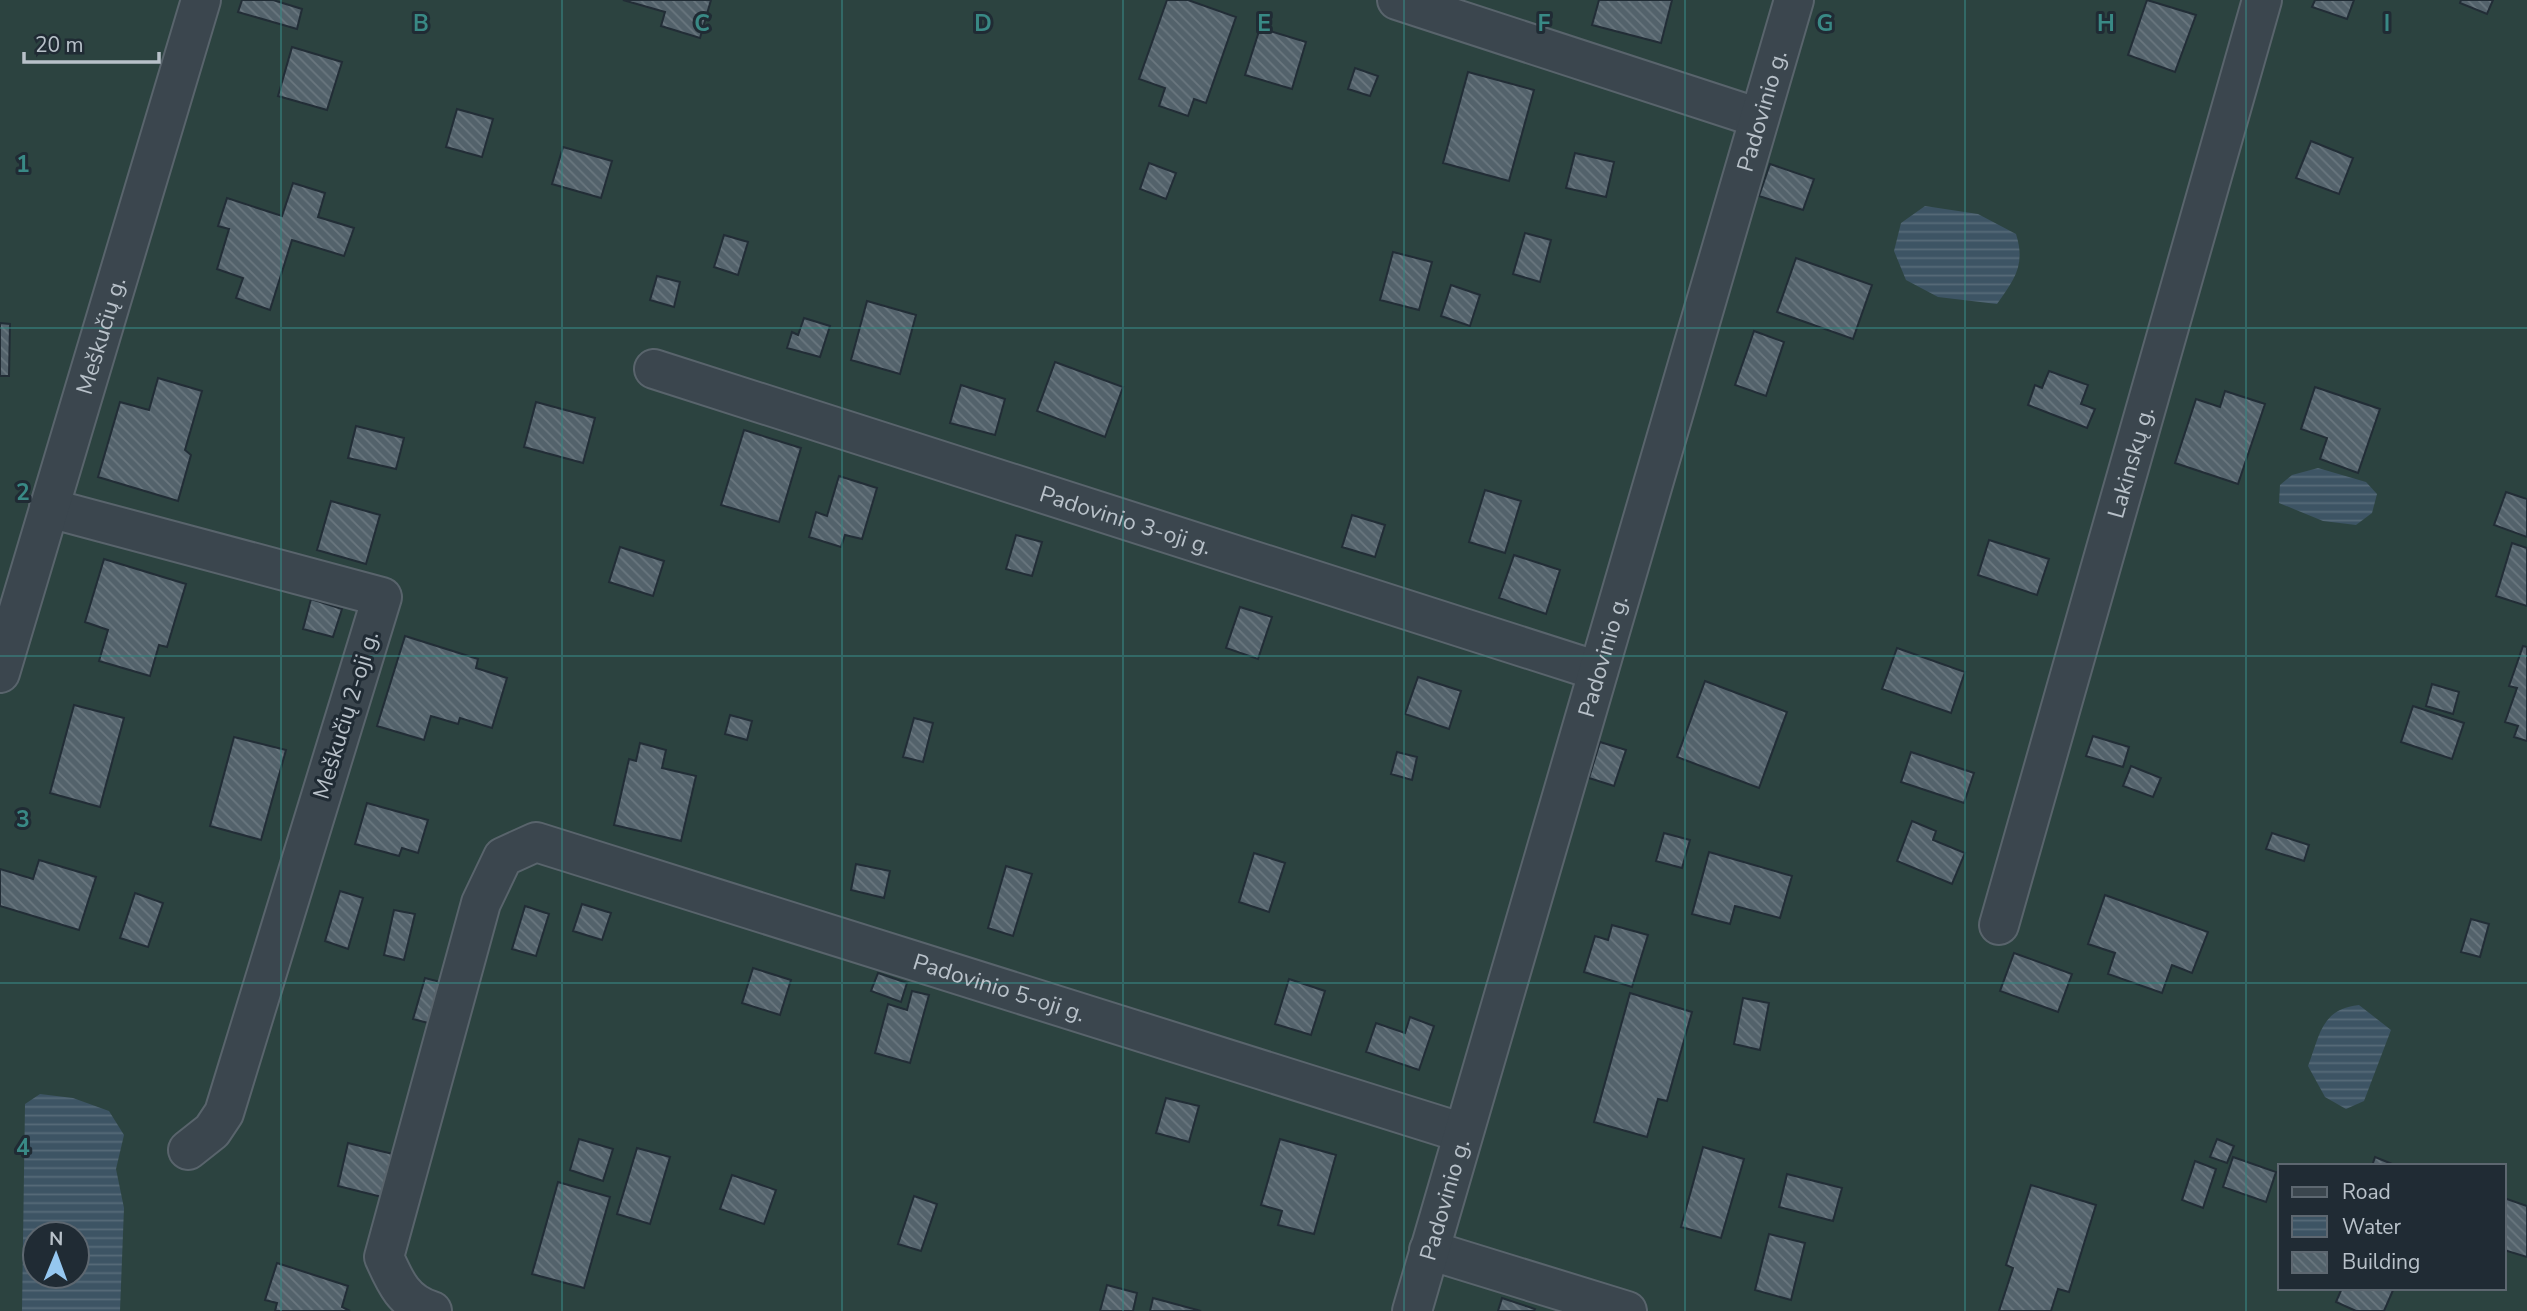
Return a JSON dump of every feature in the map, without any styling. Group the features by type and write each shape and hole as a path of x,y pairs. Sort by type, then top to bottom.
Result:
{"street":[{"name":"Meškučių g.","path":"3,652 49,508 201,0"},
{"path":"1397,0 1759,118"},
{"name":"Padovinio g.","path":"1412,1311 1794,0"},
{"name":"Lakinskų g.","path":"1999,925 2262,0"},
{"name":"Padovinio 3-oji g.","path":"654,369 1598,671"},
{"name":"Meškučių 2-oji g.","path":"49,508 382,597 224,1113 212,1131 188,1150"},
{"name":"Padovinio 5-oji g.","path":"432,1311 421,1308 399,1290 384,1257 481,903 503,857 536,842 1463,1133"},
{"path":"1429,1250 1627,1311"}],"green space":[{"path":"0,0 2527,0 2527,1311 0,1311"}],"water":[{"path":"1925,206 1978,214 2016,234 2020,255 2017,272 1997,304 1938,297 1906,280 1894,251 1901,223"},
{"path":"2318,468 2366,482 2377,494 2372,513 2356,525 2323,521 2279,503 2280,485 2292,475"},
{"path":"2359,1005 2391,1030 2364,1101 2346,1109 2325,1097 2308,1066 2319,1034 2329,1018 2346,1007"},
{"path":"40,1094 73,1098 109,1111 124,1135 116,1169 124,1208 120,1311 22,1311 22,1290 91,1290 91,1220 23,1220 25,1104"}],"building":[{"path":"242,0 273,0 302,9 297,29 238,12"},
{"path":"623,0 711,0 700,38 661,26 665,12"},
{"path":"1167,0 1188,0 1236,17 1206,103 1194,99 1188,116 1159,106 1165,88 1139,79"},
{"path":"1599,0 1672,0 1661,43 1592,25"},
{"path":"2147,0 2196,15 2175,72 2128,55"},
{"path":"2315,0 2354,0 2347,19 2312,7"},
{"path":"2461,0 2493,0 2487,14 2460,3"},
{"path":"1260,28 1306,42 1292,89 1245,75"},
{"path":"292,47 342,62 327,110 278,96"},
{"path":"1355,68 1378,76 1370,96 1348,89"},
{"path":"1468,72 1534,90 1509,181 1443,163"},
{"path":"457,109 493,119 482,157 446,147"},
{"path":"2311,141 2353,158 2339,194 2296,178"},
{"path":"563,147 612,161 601,198 552,184"},
{"path":"1575,153 1614,162 1606,197 1566,188"},
{"path":"1149,163 1176,173 1166,199 1140,189"},
{"path":"1770,164 1814,179 1803,210 1759,196"},
{"path":"293,183 325,193 318,217 354,228 344,256 292,240 270,310 236,298 243,278 217,269 229,229 218,226 227,198 282,216"},
{"path":"1525,233 1551,240 1540,282 1513,274"},
{"path":"724,235 748,242 738,275 714,267"},
{"path":"1393,252 1432,262 1419,310 1380,300"},
{"path":"1796,258 1872,285 1853,339 1777,312"},
{"path":"657,276 680,282 674,307 650,300"},
{"path":"1451,285 1480,295 1470,326 1441,316"},
{"path":"867,301 916,315 900,374 851,360"},
{"path":"804,318 830,326 820,357 787,348 792,332 798,335"},
{"path":"0,323 10,324 9,376 0,376"},
{"path":"1754,331 1784,342 1766,396 1735,385"},
{"path":"1055,362 1123,387 1105,437 1037,411"},
{"path":"2049,371 2088,385 2081,404 2095,409 2087,428 2028,405 2035,385 2042,388"},
{"path":"158,378 202,391 185,450 191,455 178,501 98,477 120,402 149,410"},
{"path":"961,385 1005,399 995,435 950,423"},
{"path":"2315,387 2380,409 2358,473 2320,459 2327,438 2301,429"},
{"path":"2225,391 2265,404 2238,484 2175,463 2196,399 2220,407"},
{"path":"536,402 595,418 583,463 524,447"},
{"path":"356,426 404,438 396,469 348,458"},
{"path":"744,430 801,448 779,522 721,505"},
{"path":"839,476 877,488 862,539 845,535 841,547 809,537 816,512 827,516"},
{"path":"1485,490 1521,501 1505,553 1469,542"},
{"path":"2506,492 2527,499 2527,537 2494,525"},
{"path":"331,501 380,515 366,564 317,550"},
{"path":"1352,515 1385,525 1375,557 1342,547"},
{"path":"1016,535 1042,542 1032,576 1006,569"},
{"path":"1989,540 2049,559 2037,595 1978,575"},
{"path":"2512,543 2527,548 2527,606 2496,596"},
{"path":"620,547 664,561 653,596 609,582"},
{"path":"1514,555 1560,570 1546,614 1499,598"},
{"path":"104,559 186,584 167,647 159,645 150,676 99,661 108,630 85,622"},
{"path":"311,599 342,609 333,637 303,629"},
{"path":"1240,607 1272,617 1258,659 1226,648"},
{"path":"405,636 478,659 476,668 507,678 492,728 460,718 458,724 431,716 424,740 377,726"},
{"path":"2523,646 2527,647 2527,741 2514,737 2518,726 2505,722 2517,688 2509,686"},
{"path":"1897,648 1965,672 1951,713 1882,689"},
{"path":"1418,677 1461,691 1449,729 1405,714"},
{"path":"1705,681 1787,712 1759,788 1677,757"},
{"path":"2432,684 2459,692 2453,714 2426,706"},
{"path":"74,705 124,718 100,807 50,793"},
{"path":"2413,706 2464,723 2452,759 2401,742"},
{"path":"730,715 752,721 747,740 725,734"},
{"path":"914,718 933,723 923,762 903,757"},
{"path":"2093,736 2129,747 2123,767 2086,756"},
{"path":"234,737 286,750 261,840 210,826"},
{"path":"1600,742 1626,750 1614,786 1589,778"},
{"path":"640,743 666,750 662,768 696,776 681,841 614,825 629,759 636,761"},
{"path":"1397,752 1417,757 1412,780 1391,774"},
{"path":"1911,752 1974,773 1964,803 1901,782"},
{"path":"2131,766 2161,778 2153,797 2123,786"},
{"path":"367,803 428,820 418,853 402,848 399,856 355,844"},
{"path":"1912,821 1936,831 1933,840 1965,853 1952,884 1897,861"},
{"path":"1664,833 1690,840 1682,868 1656,861"},
{"path":"2272,833 2309,845 2304,861 2266,849"},
{"path":"1709,852 1792,876 1780,918 1735,906 1730,924 1692,914"},
{"path":"1254,853 1285,863 1269,912 1239,902"},
{"path":"39,860 96,877 79,930 0,906 0,869 33,879"},
{"path":"856,864 890,871 884,898 851,890"},
{"path":"1006,866 1032,874 1013,936 988,928"},
{"path":"340,891 363,898 348,949 325,941"},
{"path":"135,893 163,903 148,947 120,938"},
{"path":"2105,895 2208,932 2192,973 2172,965 2162,993 2108,974 2115,953 2088,944"},
{"path":"582,904 611,913 602,940 573,931"},
{"path":"525,906 549,914 536,956 512,949"},
{"path":"394,910 415,914 404,960 384,955"},
{"path":"2471,919 2489,924 2480,957 2461,952"},
{"path":"1612,925 1648,935 1632,987 1584,972 1595,936 1608,940"},
{"path":"2014,953 2072,974 2058,1012 2000,991"},
{"path":"753,968 791,980 780,1015 742,1003"},
{"path":"878,973 907,983 901,1002 871,991"},
{"path":"425,978 444,983 432,1024 413,1019"},
{"path":"1289,979 1325,991 1311,1035 1275,1024"},
{"path":"912,991 929,995 910,1063 875,1053 888,1004 907,1010"},
{"path":"1630,993 1692,1012 1667,1101 1658,1099 1647,1137 1594,1122"},
{"path":"1743,998 1769,1003 1760,1050 1734,1044"},
{"path":"1410,1017 1434,1026 1419,1070 1366,1052 1376,1023 1405,1033"},
{"path":"1166,1098 1199,1106 1189,1142 1156,1133"},
{"path":"579,1139 613,1149 603,1181 570,1170"},
{"path":"1280,1139 1336,1155 1314,1234 1278,1225 1282,1211 1261,1205"},
{"path":"2217,1139 2234,1146 2227,1163 2210,1157"},
{"path":"348,1143 397,1155 386,1198 338,1186"},
{"path":"1703,1147 1744,1159 1721,1238 1681,1227"},
{"path":"637,1148 670,1157 650,1224 617,1214"},
{"path":"2233,1157 2276,1172 2266,1202 2223,1187"},
{"path":"2375,1157 2392,1164 2373,1164"},
{"path":"2195,1161 2216,1169 2203,1208 2182,1200"},
{"path":"1787,1174 1842,1188 1833,1221 1779,1207"},
{"path":"732,1175 776,1190 764,1224 720,1209"},
{"path":"558,1182 610,1197 584,1288 532,1274"},
{"path":"2031,1185 2096,1205 2069,1292 2058,1289 2051,1311 1999,1311 2013,1268 2006,1265"},
{"path":"914,1196 937,1204 921,1251 898,1244"},
{"path":"2506,1199 2527,1206 2527,1257 2506,1251"},
{"path":"1769,1234 1805,1243 1791,1300 1755,1290"},
{"path":"277,1263 348,1286 342,1307 350,1311 275,1311 277,1303 265,1300"},
{"path":"1107,1285 1137,1293 1133,1311 1100,1311"},
{"path":"2341,1290 2393,1290 2384,1311 2356,1311 2336,1302"},
{"path":"1153,1298 1201,1311 1150,1311"},
{"path":"1502,1298 1535,1309 1498,1311"}]}
